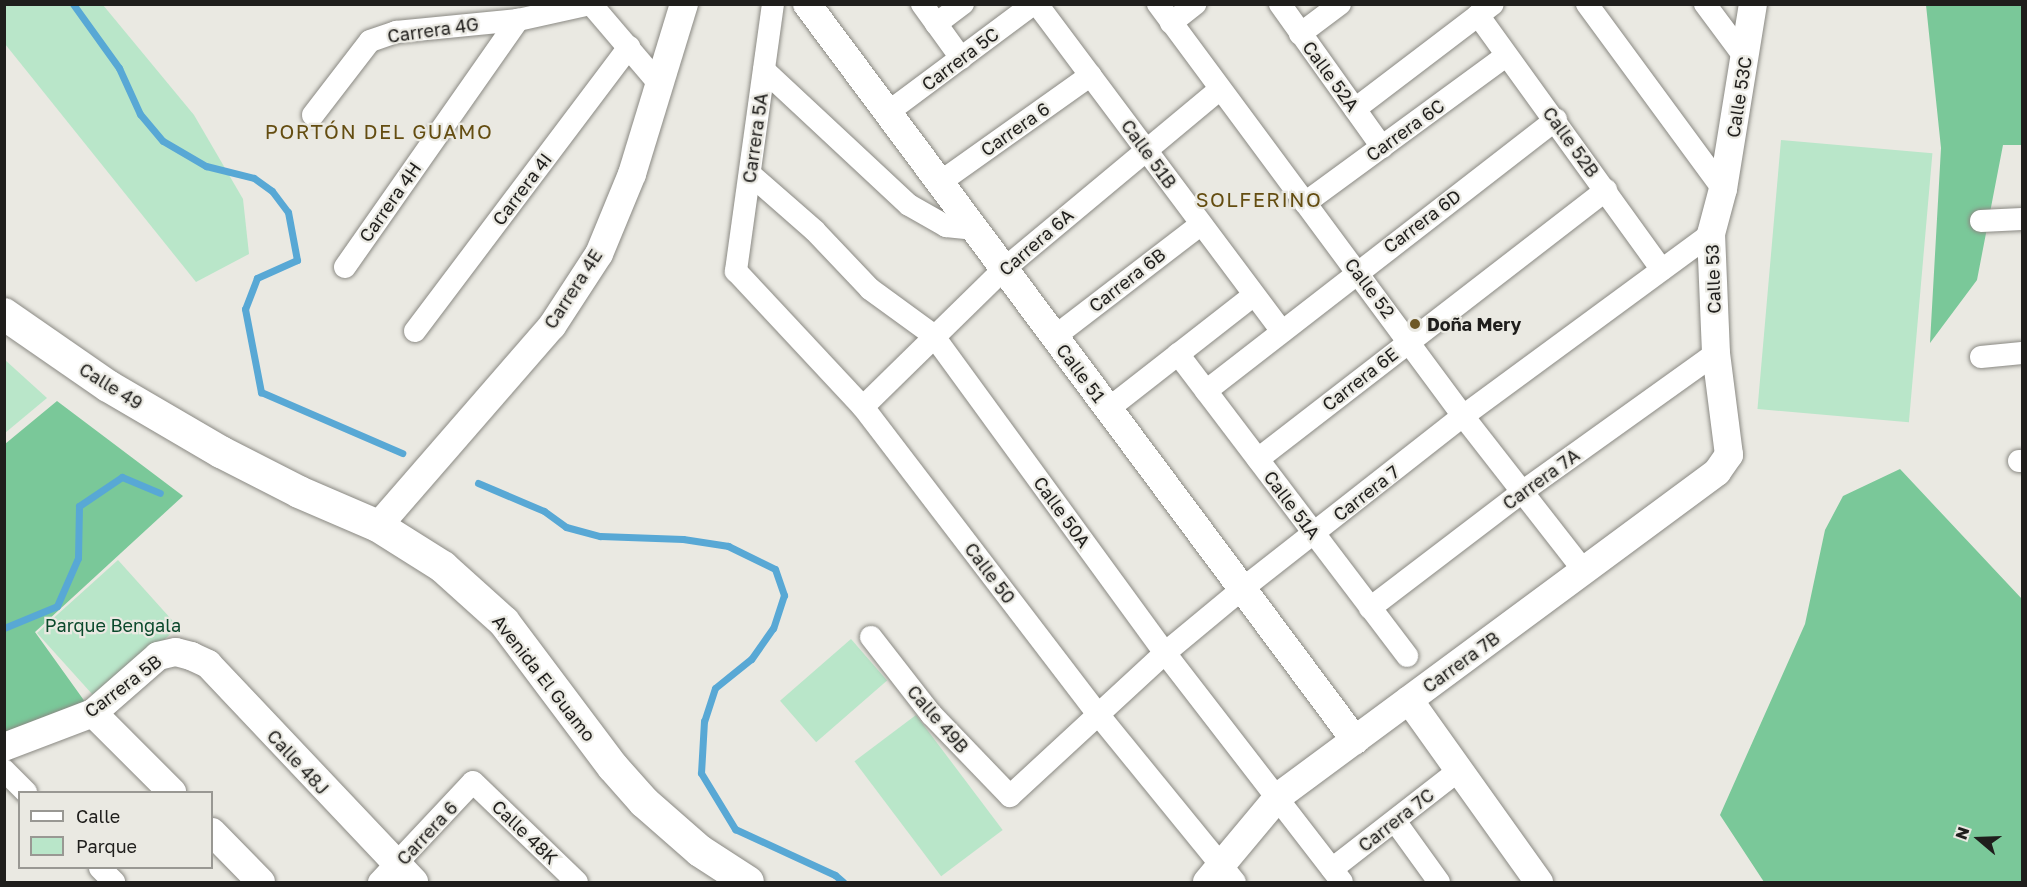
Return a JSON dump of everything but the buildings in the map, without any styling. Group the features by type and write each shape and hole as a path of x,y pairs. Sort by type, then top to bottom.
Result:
{"main road":[{"name":"Calle 49","path":"4,314 108,386 221,452"},
{"name":"Avenida El Guamo","path":"221,452 299,492 378,526 443,567 504,622 613,767 644,802 700,851 748,882"}],"street":[{"name":"Carrera 4G","path":"313,116 370,41 396,32 518,20 590,4"},
{"path":"590,4 661,86"},
{"name":"Carrera 4E","path":"378,526 552,326 599,254 632,174 661,86 684,4"},
{"name":"Carrera 5A","path":"736,271 773,4"},
{"name":"Calle 51","path":"807,4 1355,740"},
{"path":"922,4 961,58"},
{"path":"936,24 963,4"},
{"name":"Carrera 5C","path":"887,113 1033,4"},
{"name":"Calle 51B","path":"1037,4 1282,332"},
{"path":"1164,14 1195,4"},
{"name":"Calle 52A","path":"1280,4 1382,147"},
{"path":"1300,34 1340,4"},
{"path":"1587,4 1724,189"},
{"path":"1705,4 1746,59"},
{"name":"Calle 53C","path":"1724,189 1753,4"},
{"path":"1355,109 1486,10"},
{"name":"Calle 52B","path":"1486,10 1506,56 1556,120 1662,270"},
{"name":"Calle 52","path":"1164,14 1357,270 1463,416 1584,571"},
{"name":"Carrera 4H","path":"345,267 518,20"},
{"name":"Carrera 4I","path":"415,331 629,47"},
{"name":"Carrera 6C","path":"1305,203 1506,56"},
{"path":"764,70 909,205 940,224 973,229"},
{"name":"Carrera 6","path":"939,183 1091,75"},
{"name":"Carrera 6A","path":"863,407 1004,269 1220,89"},
{"name":"Carrera 6D","path":"1206,391 1357,270 1556,120"},
{"name":"Calle 50A","path":"750,174 815,231 870,289 933,336 1165,653 1279,796 1337,876"},
{"name":"Calle 53","path":"1724,189 1711,234 1716,353 1729,455"},
{"name":"Carrera 6E","path":"1258,459 1409,340 1606,190"},
{"path":"1981,221 2022,219"},
{"name":"Carrera 6B","path":"1054,337 1201,224"},
{"name":"Carrera 7","path":"1010,796 1097,713 1242,589 1463,416 1711,234"},
{"name":"Calle 50","path":"736,271 863,407 1221,876"},
{"path":"1108,409 1254,295"},
{"path":"1981,357 2022,352"},
{"name":"Carrera 7A","path":"1370,608 1522,492 1716,353"},
{"name":"Calle 51A","path":"1178,354 1407,656"},
{"name":"Carrera 7B","path":"1221,876 1279,796 1717,472 1729,455"},
{"name":"Calle 49B","path":"871,637 930,714 1010,796"},
{"name":"Carrera 5B","path":"4,747 93,713 158,656 176,652"},
{"name":"Calle 48J","path":"176,652 208,664 396,877"},
{"path":"1409,700 1539,882"},
{"path":"93,713 171,791"},
{"path":"4,770 25,791"},
{"name":"Carrera 7C","path":"1337,876 1395,822 1459,770"},
{"name":"Carrera 6","path":"396,877 473,782"},
{"name":"Calle 48K","path":"473,782 577,882"},
{"path":"1395,822 1439,882"},
{"path":"213,833 261,882"},
{"path":"102,869 114,882"}],"green space":[{"path":"5,4 103,5 194,115 243,199 249,254 196,282 5,44"},
{"path":"1926,5 2022,5 2022,145 2003,145 1977,280 1930,343 1941,148"},
{"path":"1781,140 1932,153 1909,422 1757,409"},
{"path":"4,359 47,398 5,433 4,433"},
{"path":"57,401 183,496 35,632 88,706 5,732 5,444"},
{"path":"1900,469 2022,599 2022,882 1764,882 1720,815 1805,624 1825,530 1843,496"},
{"name":"Parque Bengala","path":"118,560 178,627 97,700 37,633"},
{"path":"851,639 887,681 816,742 780,701"},
{"path":"916,715 1003,830 941,876 855,761"}],"waterway":[{"path":"73,4 119,68 140,114 163,141 206,166 254,178 272,191 288,212 297,260 257,278 245,309 261,392 402,453"},
{"path":"4,628 57,606 78,558 79,506 122,477 160,493"},
{"path":"478,483 544,511 566,527 600,536 683,539 728,546 775,569 784,595 773,628 751,659 715,688 704,721 701,773 735,829 835,875 843,882"}],"place":[{"name":"Doña Mery","path":"1415,324"}],"district":[{"name":"PORTÓN DEL GUAMO","path":"379,131"},
{"name":"SOLFERINO","path":"1259,199"}]}
